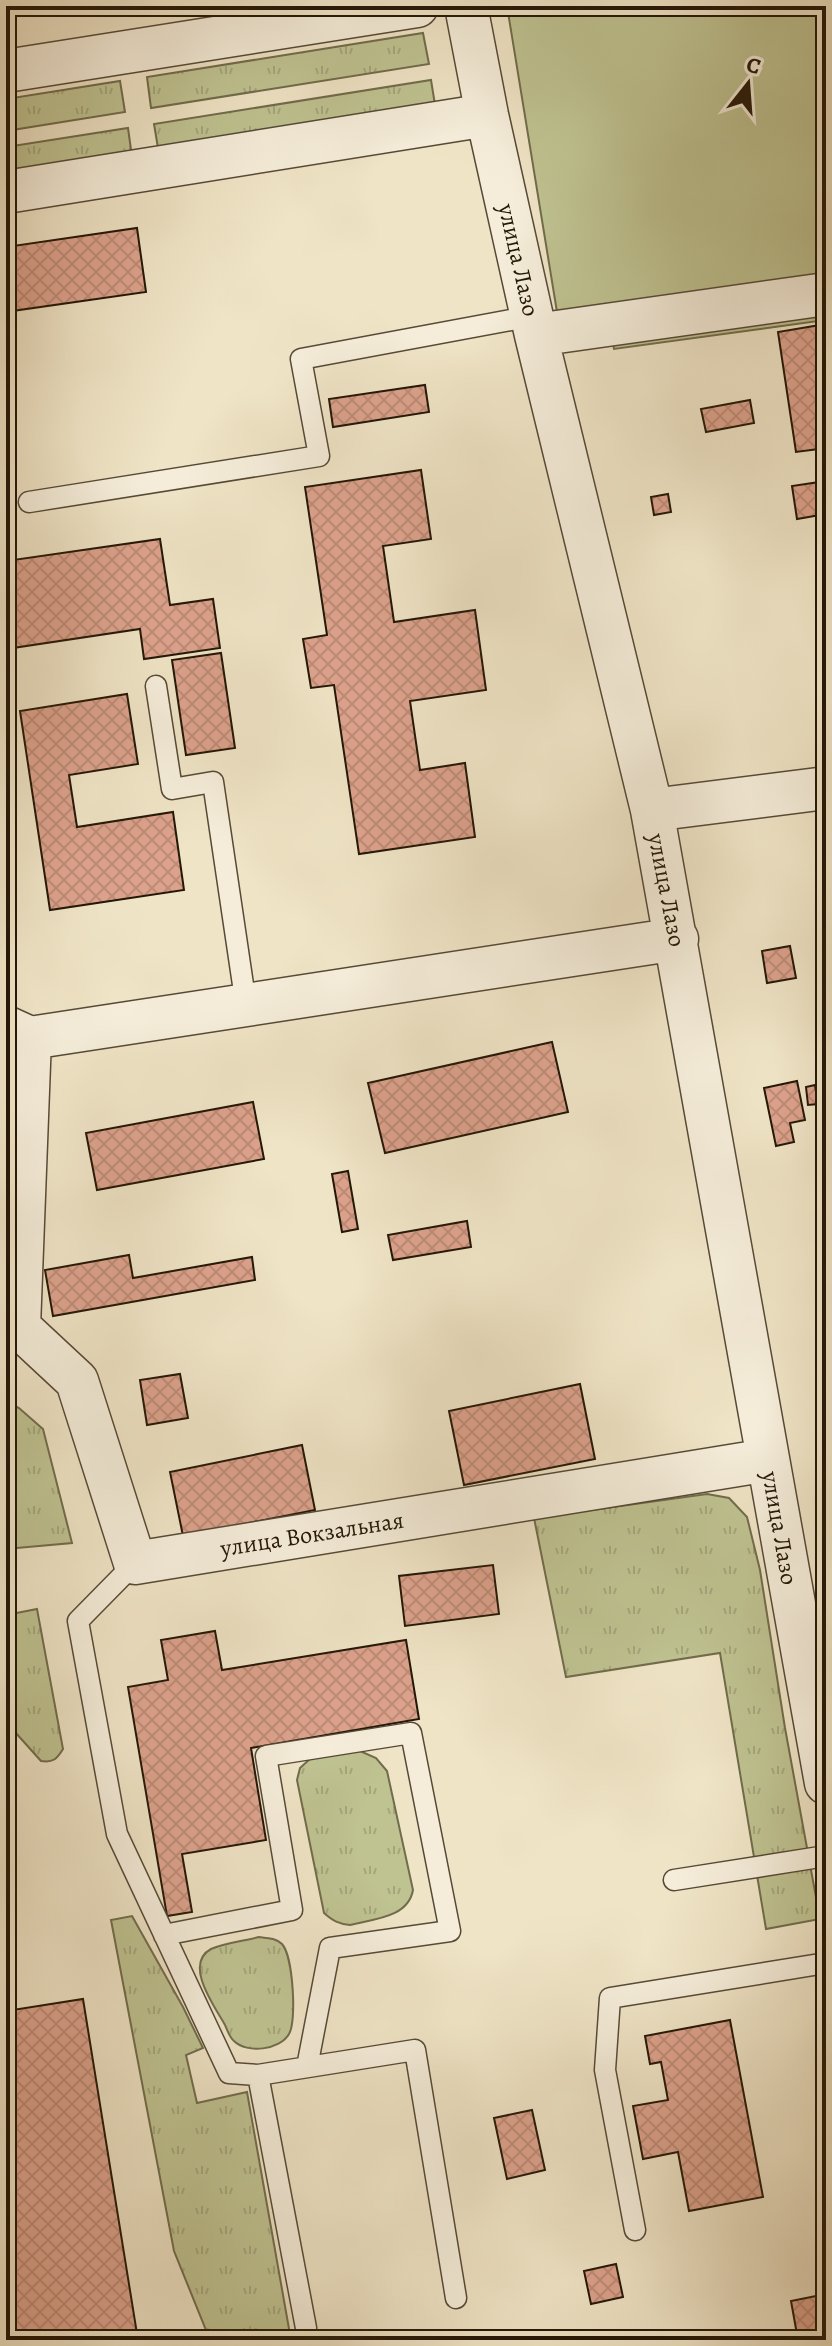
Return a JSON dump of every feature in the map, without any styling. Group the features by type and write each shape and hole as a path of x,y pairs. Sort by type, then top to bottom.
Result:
{"street":[{"path":"6,71 417,6"},
{"name":"улица Лазо","path":"466,6 534,326 652,810 826,1783"},
{"path":"6,192 487,115"},
{"path":"534,326 826,294"},
{"path":"652,810 826,788"},
{"path":"135,1563 77,1381 12,1327 18,1032 246,1005 677,939"},
{"name":"улица Вокзальная","path":"135,1563 768,1460"}],"lane":[{"path":"29,502 319,456 301,359 534,326"},
{"path":"156,686 172,789 213,782 246,1005"},
{"path":"135,1563 78,1621 117,1834 229,2073 258,2075 415,2050 456,2298"},
{"path":"164,1935 292,1910 266,1756 411,1733 450,1931 330,1948 307,2067"},
{"path":"674,1880 826,1856"},
{"path":"635,2230 605,2070 610,1998 826,1963"},
{"path":"258,2075 306,2328"}],"green space":[{"path":"507,6 826,6 826,320 614,349 605,304 557,312"},
{"path":"423,33 429,64 151,108 147,77"},
{"path":"431,80 437,117 160,160 154,124"},
{"path":"120,81 125,112 6,131 6,99"},
{"path":"128,128 133,164 6,184 6,147"},
{"path":"6,1401 43,1429 72,1543 6,1549"},
{"path":"707,1494 729,1498 747,1517 760,1570 820,1919 766,1929 720,1653 566,1677 534,1518"},
{"path":"37,1609 63,1749 52,1761 41,1761 6,1722 6,1615"},
{"path":"360,1751 376,1758 387,1771 413,1890 410,1899 397,1912 350,1925 336,1922 324,1913 297,1780 300,1768 311,1758"},
{"path":"132,1916 203,2048 186,2055 197,2103 247,2092 291,2340 210,2340 174,2251 111,1920"},
{"path":"259,1937 277,1941 286,1951 291,1974 293,2016 285,2039 271,2047 255,2049 240,2045 231,2038 204,1986 200,1965 203,1956 211,1949"}],"building":[{"path":"137,228 146,292 12,311 6,247"},
{"path":"826,324 826,448 796,452 778,332"},
{"path":"425,385 429,412 333,427 329,399"},
{"path":"750,400 754,423 706,432 701,409"},
{"path":"421,470 431,539 383,546 394,622 475,610 486,690 410,701 420,770 465,763 475,837 359,854 334,685 311,688 303,639 327,635 305,487"},
{"path":"826,481 826,514 797,519 792,486"},
{"path":"668,494 671,512 654,515 651,497"},
{"path":"160,539 170,605 213,599 220,648 144,659 140,629 6,649 6,561"},
{"path":"221,653 235,748 186,755 172,660"},
{"path":"127,694 138,764 69,775 77,827 173,812 184,890 50,910 20,711"},
{"path":"790,946 796,978 767,983 762,951"},
{"path":"552,1042 568,1112 385,1153 368,1083"},
{"path":"797,1081 805,1120 790,1123 794,1142 776,1146 764,1088"},
{"path":"815,1085 818,1104 808,1105 806,1087"},
{"path":"253,1102 264,1159 97,1190 86,1133"},
{"path":"348,1171 358,1229 342,1232 332,1174"},
{"path":"467,1221 471,1247 393,1260 388,1235"},
{"path":"129,1255 133,1278 252,1257 255,1280 53,1316 45,1270"},
{"path":"180,1374 188,1418 147,1425 140,1380"},
{"path":"580,1384 595,1459 464,1485 449,1411"},
{"path":"302,1445 315,1510 183,1536 170,1472"},
{"path":"493,1565 499,1614 405,1626 399,1576"},
{"path":"215,1631 222,1670 406,1640 419,1719 251,1748 266,1840 182,1854 192,1912 167,1916 128,1687 168,1680 161,1640"},
{"path":"83,1999 138,2340 6,2340 6,2011"},
{"path":"730,2020 763,2197 689,2211 678,2152 643,2159 633,2106 668,2100 661,2062 650,2064 645,2036"},
{"path":"532,2110 545,2170 507,2179 494,2118"},
{"path":"616,2264 623,2297 591,2304 584,2271"},
{"path":"826,2294 826,2340 798,2340 791,2301"}]}
